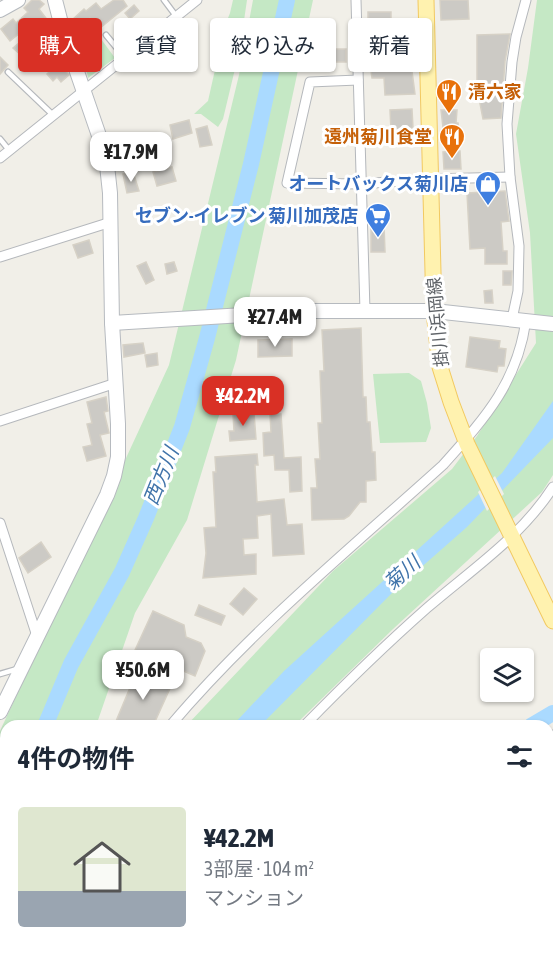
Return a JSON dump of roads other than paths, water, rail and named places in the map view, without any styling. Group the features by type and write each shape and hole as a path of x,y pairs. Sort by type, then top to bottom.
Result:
{"main road":[{"name":"掛川浜岡線","path":"426,0 434,311 440,367 466,442 553,621"}],"street":[{"path":"0,10 18,0"},
{"path":"55,0 61,18"},
{"path":"174,18 196,0"},
{"path":"356,0 365,311"},
{"path":"176,720 274,619 466,442 509,380 523,340 523,320 518,291 519,246 510,177 507,124 512,62 526,0"},
{"path":"0,158 114,67"},
{"path":"0,712 107,495 114,476 118,448 112,323 111,222 106,156 78,72"},
{"path":"358,80 310,82 287,183 360,184 510,177"},
{"path":"0,257 111,222"},
{"path":"112,323 365,311 434,311 553,324"},
{"path":"0,421 116,383"},
{"path":"310,720 355,674 426,610 513,537 553,487"},
{"path":"0,523 37,636"}],"lane":[{"path":"164,0 176,16"},
{"path":"106,34 114,45"},
{"path":"8,72 53,115"},
{"path":"0,139 9,150"},
{"path":"0,674 22,667"}],"water":[{"name":"菊川","path":"553,401 553,438 467,527 392,593 266,720 238,720 284,671 502,473"}],"waterway":[{"name":"西方川","path":"48,720 71,664 122,572 182,427 251,164 287,0"},
{"path":"541,720 553,713"}],"place":[{"name":"清六家","path":"449,115"},
{"name":"遠州菊川食堂","path":"452,160"},
{"name":"オートバックス菊川店","path":"488,207"},
{"name":"セブン-イレブン 菊川加茂店","path":"378,239"}]}
